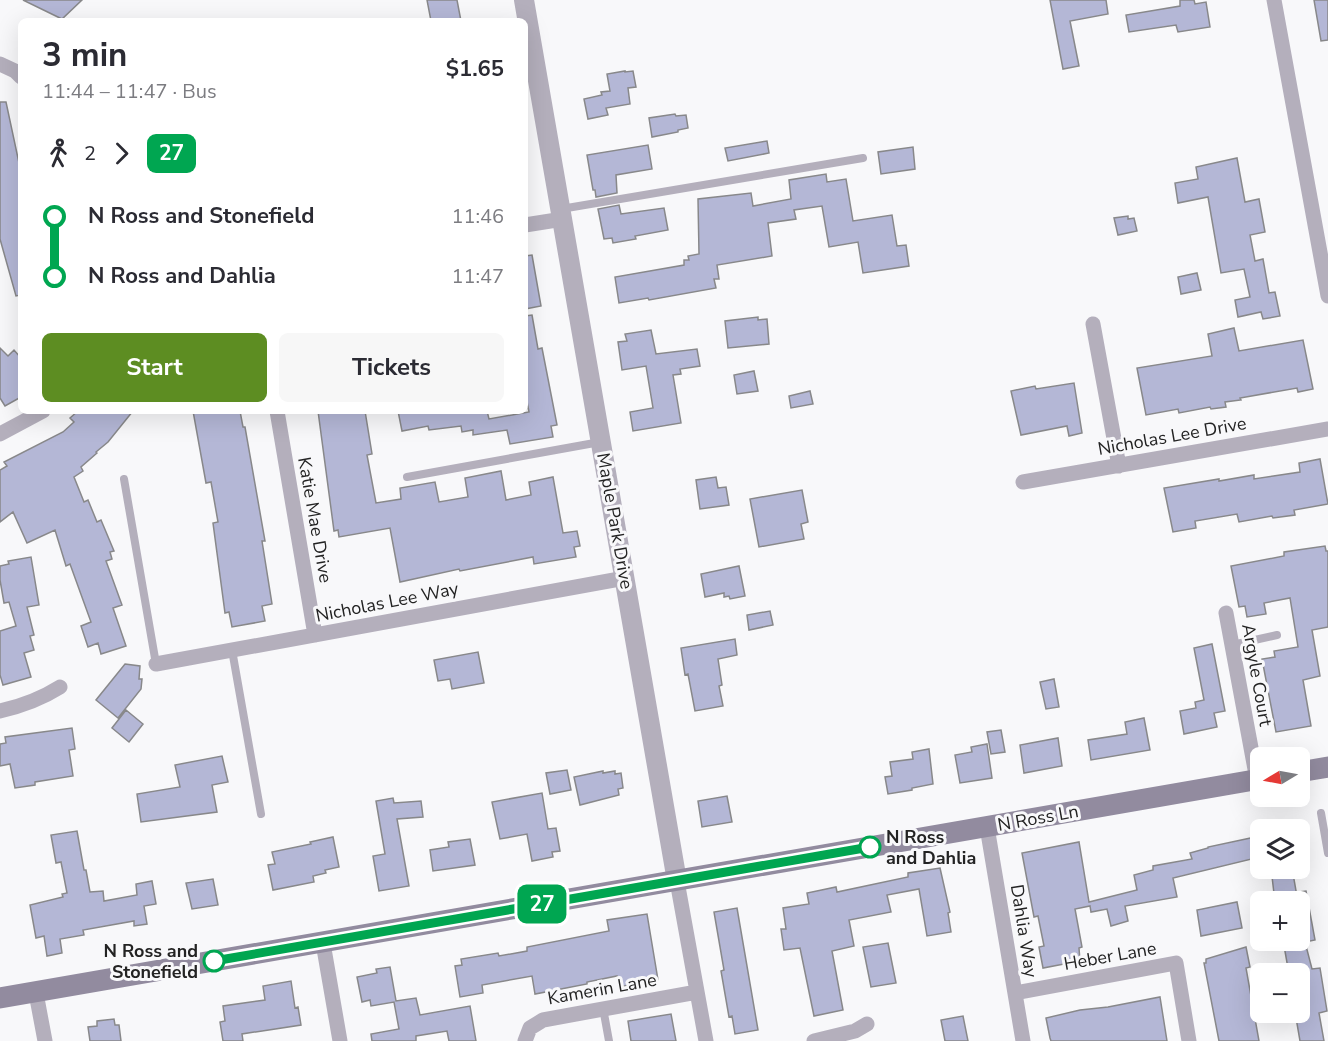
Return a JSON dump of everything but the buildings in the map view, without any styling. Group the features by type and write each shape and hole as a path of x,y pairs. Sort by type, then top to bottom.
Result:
{"main road":[{"path":"1310,770 1328,767"},
{"name":"N Ross Ln","path":"0,998 1250,780"}],"street":[{"name":"Maple Park Drive","path":"524,0 527,18"},
{"path":"1274,0 1328,296"},
{"name":"Maple Park Drive","path":"528,23 706,1041"},
{"path":"0,64 18,74"},
{"path":"528,224 562,214"},
{"path":"1093,324 1119,465"},
{"path":"0,434 37,414"},
{"name":"Katie Mae Drive","path":"278,414 315,635"},
{"name":"Nicholas Lee Drive","path":"1023,482 1328,429"},
{"name":"Nicholas Lee Way","path":"156,664 625,578"},
{"name":"Argyle Court","path":"1226,613 1252,747"},
{"path":"0,711 22,706 60,687"},
{"name":"Dahlia Way","path":"987,827 1023,1041"},
{"path":"323,943 340,1041"},
{"name":"Heber Lane","path":"1015,993 1176,963 1189,1041"},
{"name":"Kamerin Lane","path":"525,1041 530,1028 543,1020 697,992"},
{"path":"36,993 45,1041"},
{"path":"814,1041 848,1034 867,1024"}],"lane":[{"path":"562,214 863,158"},
{"path":"407,477 602,441"},
{"path":"124,479 156,664"},
{"path":"1232,645 1277,635"},
{"path":"232,650 261,814"},
{"path":"1321,813 1328,853"},
{"path":"603,1008 609,1041"}],"bus line":[{"name":"27","path":"214,961 870,847"}],"place":[{"name":"N Ross and Dahlia","path":"870,847"},
{"name":"N Ross and Stonefield","path":"214,961"}]}
